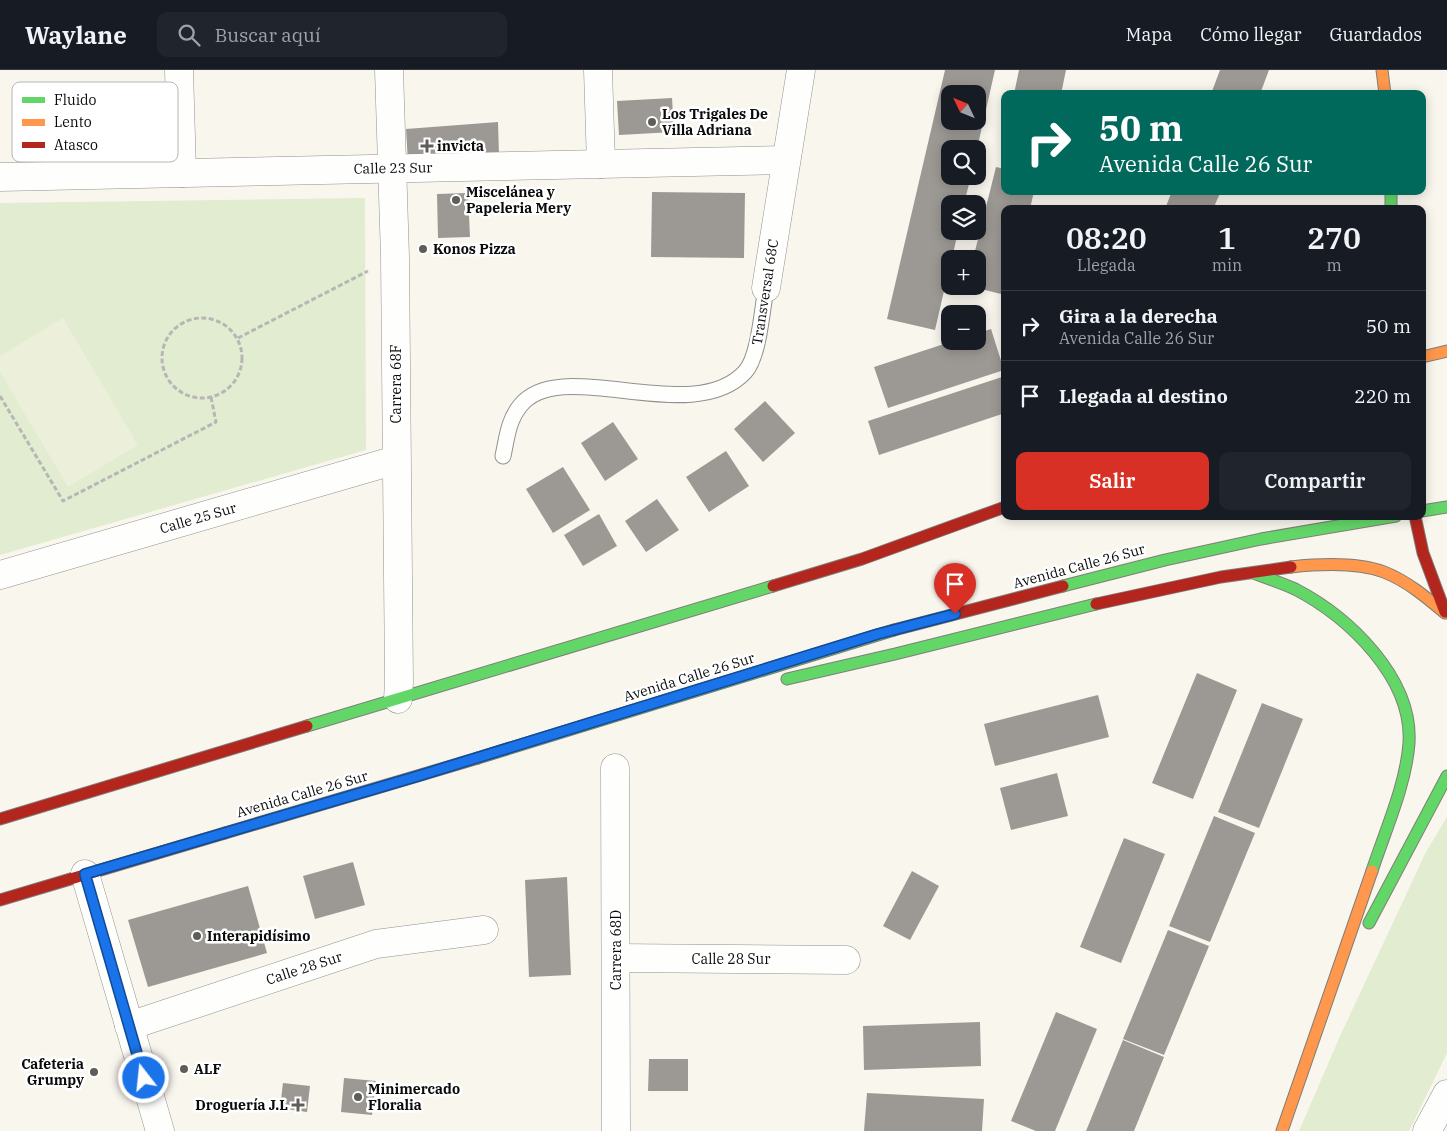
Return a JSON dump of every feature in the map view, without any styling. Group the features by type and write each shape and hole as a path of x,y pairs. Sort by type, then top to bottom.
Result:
{"main road":[{"path":"1382,70 1384,90"},
{"path":"1426,356 1447,351"},
{"path":"1426,510 1447,507"},
{"path":"0,819 862,559 1001,508"},
{"name":"Avenida Calle 26 Sur","path":"0,900 631,711 878,634 1165,560 1261,539 1373,520"},
{"path":"1416,520 1425,558 1446,616"},
{"path":"773,682 858,664 1045,615 1189,582 1249,572 1323,564 1375,569 1401,581 1426,597 1446,616"},
{"path":"1249,572 1280,582 1302,593 1346,625 1371,648 1397,686 1406,708 1409,734 1407,757 1399,790 1282,1131"},
{"path":"631,711 754,685"},
{"path":"1320,1024 1379,902 1447,776"}],"street":[{"path":"179,70 182,173"},
{"name":"Carrera 68F","path":"389,70 395,257 398,699"},
{"path":"598,70 601,164"},
{"name":"Transversal 68C","path":"766,288 801,70"},
{"name":"Calle 23 Sur","path":"0,177 786,160"},
{"name":"Calle 25 Sur","path":"0,575 396,460"},
{"name":"Carrera 68D","path":"615,768 616,1131"},
{"path":"85,874 160,1131"},
{"name":"Calle 28 Sur","path":"129,1026 376,944 484,930"},
{"name":"Calle 28 Sur","path":"616,958 846,960"},
{"path":"1427,1131 1447,1094"}],"lane":[{"name":"Transversal 68C","path":"503,456 509,424 521,405 543,389 572,387 695,395 722,388 744,372 754,358 766,288"}],"path":[{"path":"238,338 395,257"},
{"path":"202,317 222,323 238,338 241,346 242,361 239,374 231,386 224,392 211,397 197,398 183,394 172,386 163,370 161,357 164,343 171,332 189,319 202,317"},
{"path":"0,396 63,500 216,422 211,397"}],"green space":[{"path":"365,198 366,450 0,555 0,203"},
{"path":"63,318 138,445 68,487 0,372 0,356"},
{"path":"1447,817 1447,1053 1409,1131 1299,1131 1341,1034 1426,852"}],"building":[{"path":"945,70 995,70 986,110 986,85 942,85"},
{"path":"1019,70 1066,70 1062,90 1015,90"},
{"path":"1220,70 1269,70 1262,90 1212,90"},
{"path":"941,87 941,130 981,130 979,140 941,140 941,185 969,185 966,195 941,195 941,240 956,240 954,250 941,250 941,295 943,295 935,330 887,319"},
{"path":"672,98 674,132 619,135 617,101"},
{"path":"498,122 499,155 408,162 406,129"},
{"path":"996,167 1001,168 1001,195 1033,195 1031,205 1001,205 1001,294 986,290 986,250 975,250 978,240 986,240 986,207"},
{"path":"652,192 745,193 744,258 651,257"},
{"path":"468,193 470,237 438,238 437,194"},
{"path":"1170,195 1219,195 1215,205 1167,205"},
{"path":"991,329 1001,361 1001,371 888,408 874,367 941,345 941,350 986,350 986,331"},
{"path":"1001,377 1001,414 879,455 868,421"},
{"path":"765,401 795,433 763,462 734,429"},
{"path":"613,422 638,459 605,481 581,443"},
{"path":"726,451 749,486 709,512 686,477"},
{"path":"563,467 590,510 553,533 526,489"},
{"path":"657,499 679,530 646,552 625,521"},
{"path":"599,514 617,546 583,566 564,535"},
{"path":"1197,673 1237,690 1193,799 1152,783"},
{"path":"1098,695 1109,737 995,766 984,724"},
{"path":"1262,703 1303,719 1259,828 1218,812"},
{"path":"1057,773 1068,816 1011,830 1000,788"},
{"path":"1214,816 1255,833 1210,942 1169,926"},
{"path":"1124,838 1165,854 1121,963 1080,947"},
{"path":"353,862 365,905 315,919 303,876"},
{"path":"912,871 939,886 910,940 883,926"},
{"path":"567,877 571,975 529,977 525,880"},
{"name":"Interapidísimo","path":"248,886 267,953 148,987 128,920"},
{"path":"1168,930 1209,946 1164,1055 1123,1039"},
{"path":"1056,1012 1097,1029 1055,1131 1036,1131 1011,1121"},
{"path":"980,1022 981,1066 864,1070 863,1026"},
{"path":"1123,1040 1164,1057 1134,1131 1086,1131"},
{"path":"649,1059 688,1059 688,1091 648,1091"},
{"name":"Minimercado Floralia","path":"344,1078 376,1081 372,1115 341,1112"},
{"path":"283,1083 310,1086 307,1112 280,1108"},
{"path":"867,1093 984,1099 982,1131 864,1131"}],"traffic: fast":[{"path":"1391,195 1391,205"},
{"path":"1426,510 1447,507"},
{"path":"1063,586 1165,560 1261,539 1373,520"},
{"path":"1253,573 1295,589 1316,601 1336,616 1374,652 1389,673 1400,695 1407,719 1409,743 1407,759 1394,808 1372,871"},
{"path":"307,726 773,586"},
{"path":"787,679 1096,604"},
{"path":"478,758 894,630"},
{"path":"1369,923 1447,776"}],"traffic: slow":[{"path":"1382,70 1384,90"},
{"path":"1426,356 1447,351"},
{"path":"1291,567 1350,565 1384,572 1423,595 1445,613"},
{"path":"225,833 478,758"},
{"path":"1282,1131 1372,871"}],"traffic: jam":[{"path":"773,586 862,559 1001,508"},
{"path":"1416,520 1423,553 1445,612"},
{"path":"1096,604 1221,577 1291,567"},
{"path":"894,630 1063,586"},
{"path":"0,819 307,726"},
{"path":"0,900 225,833"}],"place":[{"name":"Los Trigales De Villa Adriana","path":"652,122"},
{"name":"invicta","path":"427,146"},
{"name":"Miscelánea y Papeleria Mery","path":"456,200"},
{"name":"Konos Pizza","path":"423,249"},
{"name":"Interapidísimo","path":"197,936"},
{"name":"ALF","path":"184,1069"},
{"name":"Cafeteria Grumpy","path":"94,1072"},
{"name":"Minimercado Floralia","path":"358,1097"},
{"name":"Droguería J.L","path":"298,1105"}],"route":[{"path":"144,1078 85,874 418,776 878,634 955,614"}]}
